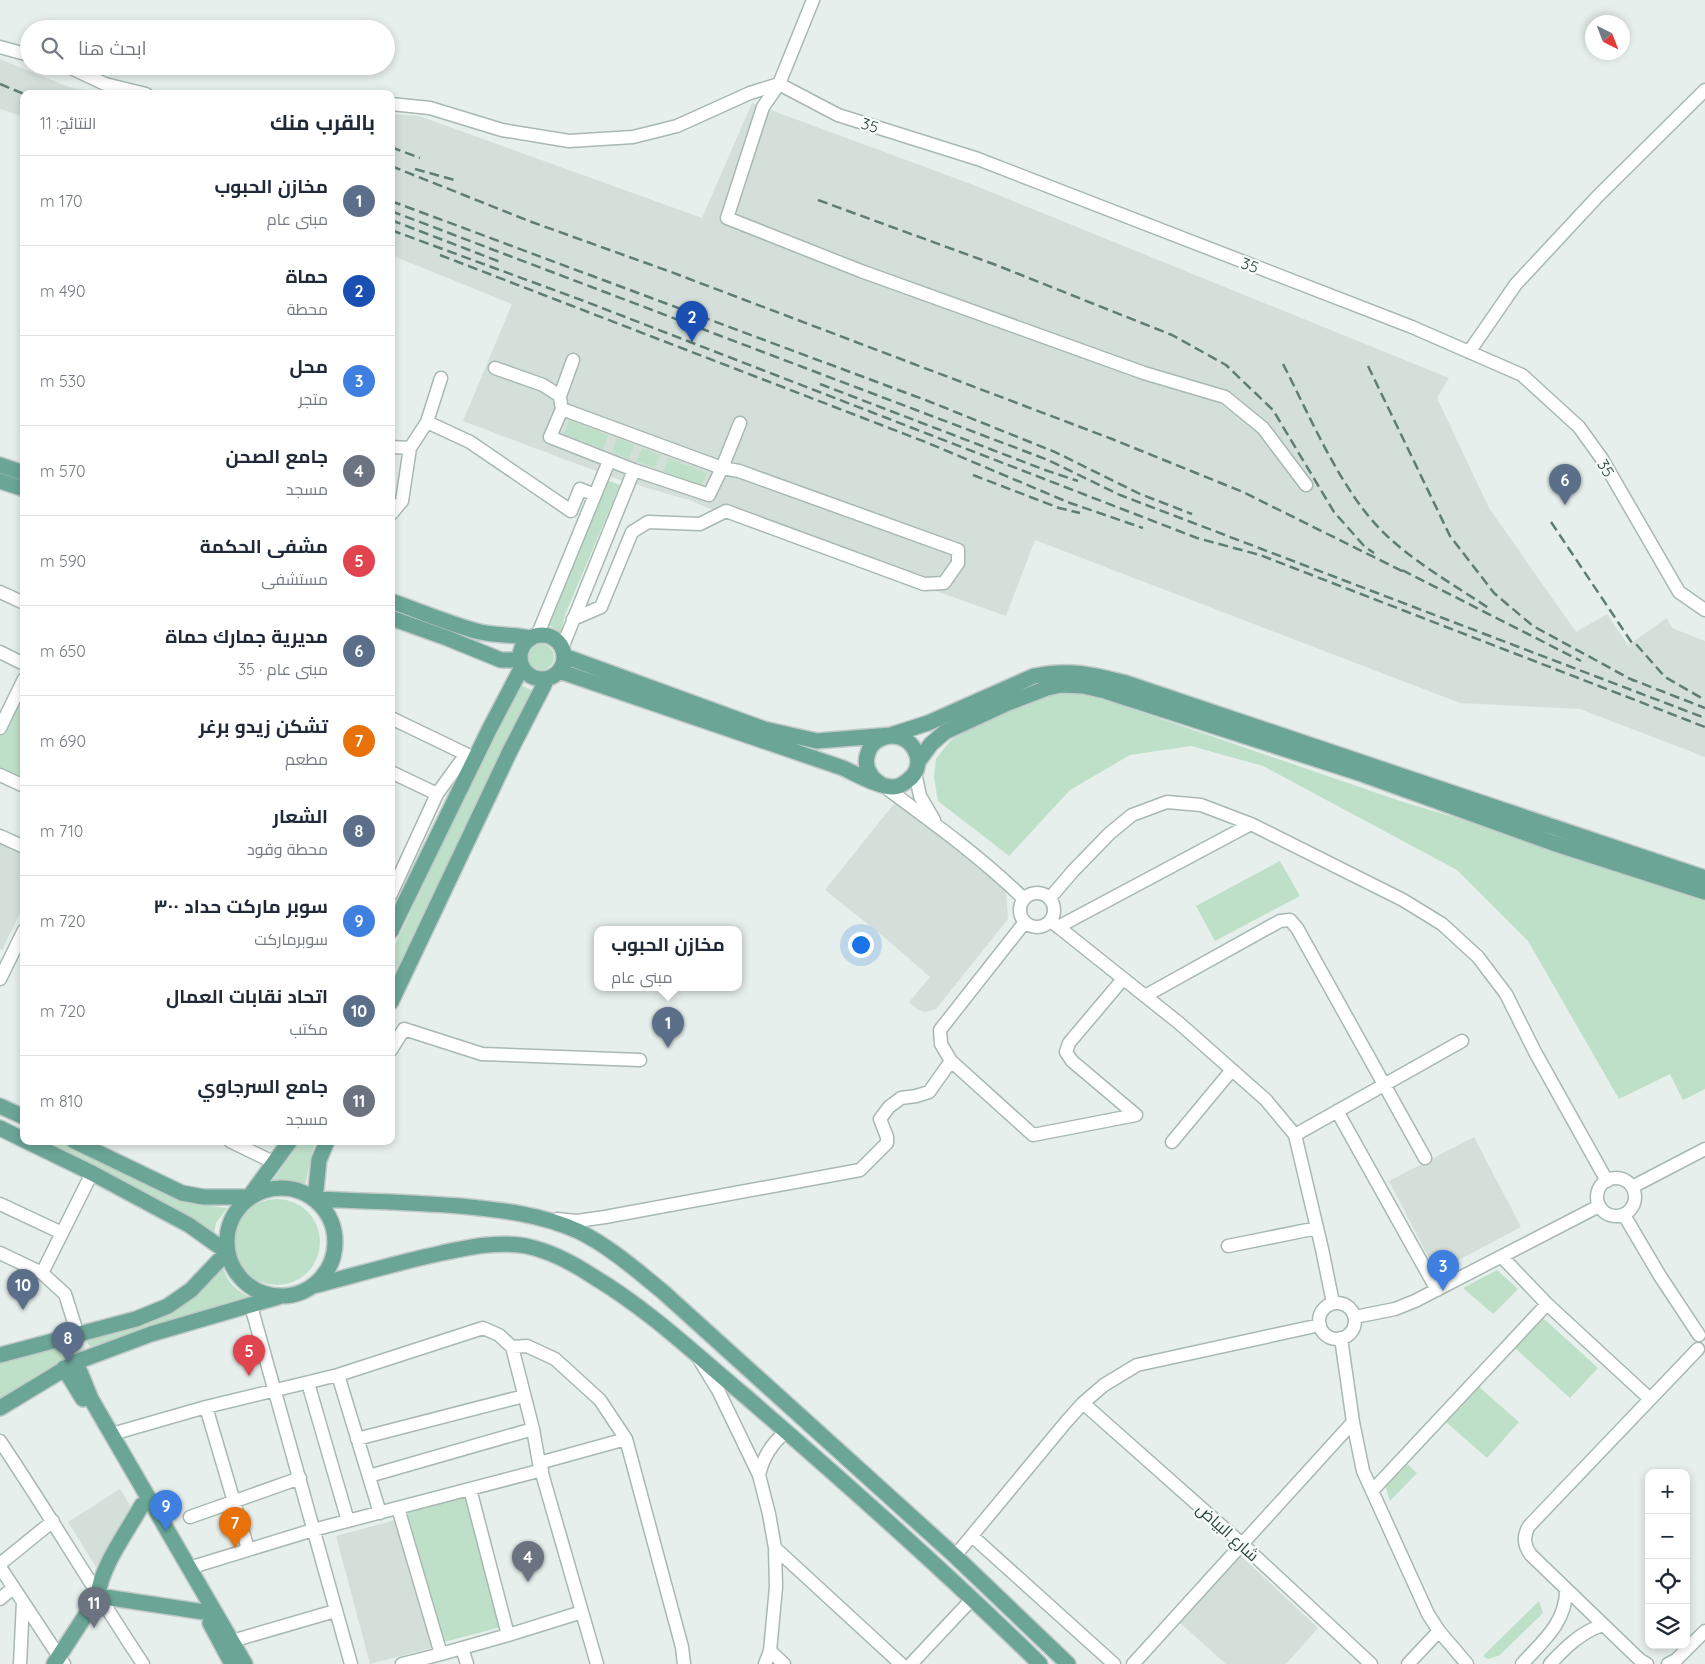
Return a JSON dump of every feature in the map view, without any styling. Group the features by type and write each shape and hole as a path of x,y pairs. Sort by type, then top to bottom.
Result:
{"main road":[{"path":"0,465 20,472"},
{"path":"0,481 20,488"},
{"path":"395,602 475,631 494,635 534,637 543,635 555,639 563,652 562,666 553,675 510,751 395,994"},
{"path":"395,619 501,660 521,664 526,673 532,677 553,675 843,768 882,785 893,787 901,785 911,778 931,744 945,732 1008,703 1047,688 1062,685 1083,686 1105,691 1359,773 1544,840 1705,892"},
{"path":"395,922 471,756 521,664 522,648 534,637"},
{"path":"563,652 764,729 817,741 891,735 902,738 911,744 916,752 916,767"},
{"path":"501,660 506,671 509,689"},
{"path":"882,785 871,777 867,769 866,757 871,746 878,739 928,723 1034,676 1052,673 1088,674 1126,683 1705,878"},
{"path":"0,1106 20,1115"},
{"path":"0,1128 20,1138"},
{"path":"33,1145 92,1173 190,1225 227,1252"},
{"path":"82,1145 182,1194 204,1197 250,1198"},
{"path":"250,1198 287,1145"},
{"path":"315,1199 319,1160 326,1145"},
{"path":"280,1297 262,1293 245,1284 234,1270 227,1252 230,1222 238,1208 250,1198 265,1190 283,1187 300,1190 315,1199 326,1212 334,1227 336,1243 333,1260 325,1275 313,1286"},
{"path":"315,1199 417,1202 512,1211 544,1218 589,1237 630,1264 662,1291 955,1556 1068,1664"},
{"path":"0,1408 70,1365 150,1334 280,1297 297,1294 313,1286 416,1258 480,1245 524,1246 566,1260 614,1289 661,1324 786,1432 972,1598 1040,1664"},
{"path":"0,1355 78,1335 136,1318 168,1306 191,1290 227,1252"},
{"path":"70,1365 245,1664"},
{"path":"70,1365 86,1404 232,1664"},
{"path":"59,1661 98,1596 98,1586 104,1571 142,1505"},
{"path":"98,1596 204,1612"}],"street":[{"path":"813,0 779,84 763,107 727,218 861,271 1126,366 1225,397 1263,428 1306,485"},
{"path":"0,48 20,53"},
{"path":"86,75 105,84 130,90"},
{"path":"395,104 430,108 502,130 569,141 633,137 677,126 750,93 779,84"},
{"name":"35","path":"779,84 838,115 978,159 1412,327 1522,374 1579,427 1602,459 1679,592 1705,610"},
{"path":"1469,352 1516,284 1598,196 1705,90"},
{"path":"573,360 550,437 609,461 709,496 740,423"},
{"path":"495,368 543,385 561,403 722,468 739,471 958,550 958,563 944,583 924,584 726,511 700,524 648,522 632,532 601,607 573,619"},
{"path":"395,509 402,501 410,448 427,422 442,378"},
{"path":"427,422 470,442 571,510 580,489 595,495"},
{"path":"395,447 410,448"},
{"path":"534,637 609,461"},
{"path":"563,652 573,619 634,470"},
{"path":"0,592 20,601"},
{"path":"0,652 20,662"},
{"path":"0,728 4,711 20,685"},
{"path":"395,720 471,756 437,794 395,885"},
{"path":"916,767 920,796 936,825"},
{"path":"0,774 20,784"},
{"path":"395,774 437,794"},
{"path":"882,785 936,825 1010,885 1024,900"},
{"path":"1050,898 1110,833 1132,815 1167,802 1201,805 1251,824 1403,900 1442,924 1478,957 1506,994 1535,1052 1607,1181"},
{"path":"1054,924 1054,904 1050,898 1037,893 1028,895 1020,909 1024,922 1032,927 1054,924 1251,824"},
{"path":"0,836 20,845"},
{"path":"1145,996 1280,921 1290,920 1297,928 1425,1158"},
{"path":"1024,922 940,1030 941,1044 951,1061 1033,1135 1136,1115 1072,1061 1066,1052 1069,1043 1123,978"},
{"path":"1054,924 1179,1024 1266,1100 1295,1135 1332,1303"},
{"path":"0,979 20,938"},
{"path":"395,1044 404,1029 482,1054 640,1060"},
{"path":"1295,1135 1462,1041"},
{"path":"544,1218 577,1221 860,1170 888,1143 880,1119 889,1106 901,1098 929,1092 951,1061"},
{"path":"1172,1142 1231,1071"},
{"path":"1336,1111 1437,1290"},
{"path":"239,1145 275,1162"},
{"path":"1632,1187 1705,1149"},
{"path":"42,1273 92,1173"},
{"path":"1618,1179 1623,1180 1632,1187 1634,1193 1633,1206 1624,1215 1612,1216 1602,1211 1597,1194 1602,1184 1618,1179"},
{"path":"0,1204 62,1233"},
{"path":"1355,1317 1396,1309 1415,1301 1599,1206"},
{"path":"1624,1215 1660,1276 1702,1334 1695,1342 1701,1350 1650,1399 1575,1477 1527,1530 1525,1541 1528,1551 1602,1626 1647,1664"},
{"path":"1228,1246 1317,1228"},
{"path":"0,1253 42,1273 64,1294 78,1335"},
{"path":"1502,1257 1547,1304 1650,1399"},
{"path":"1332,1303 1346,1305 1355,1317 1353,1329 1345,1337 1341,1338 1331,1338 1320,1325 1321,1313 1324,1308 1332,1303"},
{"path":"1372,1491 1547,1304"},
{"path":"251,1306 351,1664"},
{"path":"955,1556 1083,1403 1104,1385 1137,1365 1320,1325"},
{"path":"112,1434 206,1407 338,1375 483,1328 499,1335 512,1347 533,1429 540,1466 597,1664"},
{"path":"1341,1338 1353,1422 1363,1471 1428,1614 1439,1631 1467,1664"},
{"path":"512,1347 527,1346 555,1359 600,1400 626,1439 682,1647 684,1664"},
{"path":"695,1354 718,1390 759,1475 769,1514 775,1548 776,1587 770,1651 765,1664"},
{"path":"338,1375 380,1513"},
{"path":"308,1383 348,1521"},
{"path":"357,1439 524,1396"},
{"name":"شارع البياض","path":"1083,1403 1242,1544 1371,1664"},
{"path":"206,1407 248,1549"},
{"path":"1133,1664 1353,1422"},
{"path":"369,1476 533,1429"},
{"path":"759,1475 766,1454 774,1442 786,1432"},
{"path":"189,1568 313,1530 470,1489 626,1439"},
{"path":"0,1440 142,1664"},
{"path":"190,1517 300,1478"},
{"path":"470,1489 508,1635"},
{"path":"398,1508 441,1654"},
{"path":"53,1521 0,1566 59,1661"},
{"path":"972,1536 1114,1664"},
{"path":"775,1548 901,1664"},
{"path":"0,1599 13,1588"},
{"path":"1522,1664 1559,1622 1565,1606 1566,1589"},
{"path":"911,1664 972,1598"},
{"path":"20,1664 23,1602"},
{"path":"232,1641 335,1612"},
{"path":"402,1664 508,1635 582,1612"},
{"path":"1550,1664 1575,1639 1588,1631 1602,1626"},
{"path":"1408,1664 1439,1631"},
{"path":"1668,1664 1676,1660 1705,1631"},
{"path":"462,1648 467,1664"},
{"path":"770,1651 784,1664"}],"shaded area":[{"path":"0,59 20,67 20,75 39,75 69,87 85,90 20,90 20,116 0,109"},
{"path":"752,103 971,184 1449,378 1437,398 1489,508 1576,632 1607,614 1628,645 1667,618 1672,628 1705,641 1705,757 1580,709 1460,703 1035,540 1006,616 739,521 689,500 617,479 463,421 512,304 395,257 395,114 419,116 702,218"},
{"path":"896,801 1006,891 1008,919 936,1009 925,1012 918,1010 909,1002 930,977 825,890"},
{"path":"0,843 20,853 20,913 2,950 0,949"},
{"path":"1474,1137 1521,1227 1436,1272 1389,1181"},
{"path":"120,1489 131,1507 96,1567 68,1522"},
{"path":"399,1519 434,1647 370,1664 336,1536"},
{"path":"1241,1556 1318,1628 1286,1664 1226,1664 1178,1621 1237,1557"}],"green space":[{"path":"569,420 608,435 603,449 564,434"},
{"path":"617,438 634,445 629,459 612,452"},
{"path":"642,448 660,455 655,468 636,461"},
{"path":"668,458 707,473 701,486 663,471"},
{"path":"607,480 620,485 565,615 561,633 551,626 543,626"},
{"path":"541,644 550,648 554,657 550,666 541,670 532,666 528,657 532,648"},
{"path":"519,684 533,691 395,979 395,945"},
{"path":"20,687 20,784 0,775 0,728"},
{"path":"1072,692 1115,703 1406,803 1491,828 1705,901 1705,1089 1683,1100 1670,1074 1619,1099 1528,941 1457,870 1263,766 1191,746 1130,755 1070,790 1009,856 938,801 934,777 936,759 950,741 974,727 1039,698"},
{"path":"1280,861 1300,896 1215,941 1196,906"},
{"path":"47,1145 66,1145 183,1202 227,1208 216,1223 214,1234 177,1209"},
{"path":"296,1145 314,1145 305,1185 292,1180 274,1179"},
{"path":"277,1199 294,1202 308,1211 317,1225 320,1242 317,1259 308,1273 294,1282 277,1285 260,1282 246,1273 237,1259 234,1242 237,1225 246,1211 260,1202"},
{"path":"222,1266 233,1286 252,1298 164,1323 90,1347 86,1340 150,1321"},
{"path":"1497,1270 1518,1289 1493,1314 1463,1288"},
{"path":"1543,1318 1598,1368 1570,1398 1515,1348"},
{"path":"61,1343 70,1345 72,1353 70,1356 0,1400 0,1358"},
{"path":"1478,1386 1519,1422 1487,1458 1446,1422"},
{"path":"1406,1463 1417,1473 1390,1501 1385,1485"},
{"path":"468,1496 501,1627 444,1642 407,1513"},
{"path":"1539,1601 1543,1613 1500,1655 1488,1659 1483,1656"}],"railway":[{"path":"0,84 20,92"},
{"path":"395,149 420,158"},
{"path":"395,168 529,221 671,272 1112,439 1243,492 1406,573"},
{"path":"415,169 458,181"},
{"path":"818,200 996,265 1172,335 1226,365 1273,410 1334,512 1365,547 1374,553"},
{"path":"395,202 928,401 1055,452 1140,494 1192,514"},
{"path":"395,213 1048,460 1120,495 1705,718"},
{"path":"395,222 503,263"},
{"path":"395,231 584,301 1197,538 1260,555 1705,727"},
{"path":"440,255 928,443 1070,503 1143,528"},
{"path":"1283,364 1339,473 1367,514 1382,531 1407,553 1490,609"},
{"path":"1368,366 1450,536 1494,593 1533,626 1634,681"},
{"path":"820,384 1078,481"},
{"path":"973,475 1059,508 1080,513"},
{"path":"1551,522 1632,643 1636,644 1665,677 1705,700"},
{"path":"1402,570 1581,661"},
{"path":"1628,678 1705,708"}],"place":[{"name":"حماة","path":"692,342"},
{"name":"مديرية جمارك حماة","path":"1565,505"},
{"name":"مخازن الحبوب","path":"668,1048"},
{"name":"محل","path":"1443,1291"},
{"name":"اتحاد نقابات العمال","path":"23,1310"},
{"name":"الشعار","path":"68,1363"},
{"name":"مشفى الحكمة","path":"249,1376"},
{"name":"سوبر ماركت حداد ٣٠٠","path":"166,1531"},
{"name":"تشكن زيدو برغر","path":"235,1548"},
{"name":"جامع الصحن","path":"528,1582"},
{"name":"جامع السرجاوي","path":"94,1628"}]}
